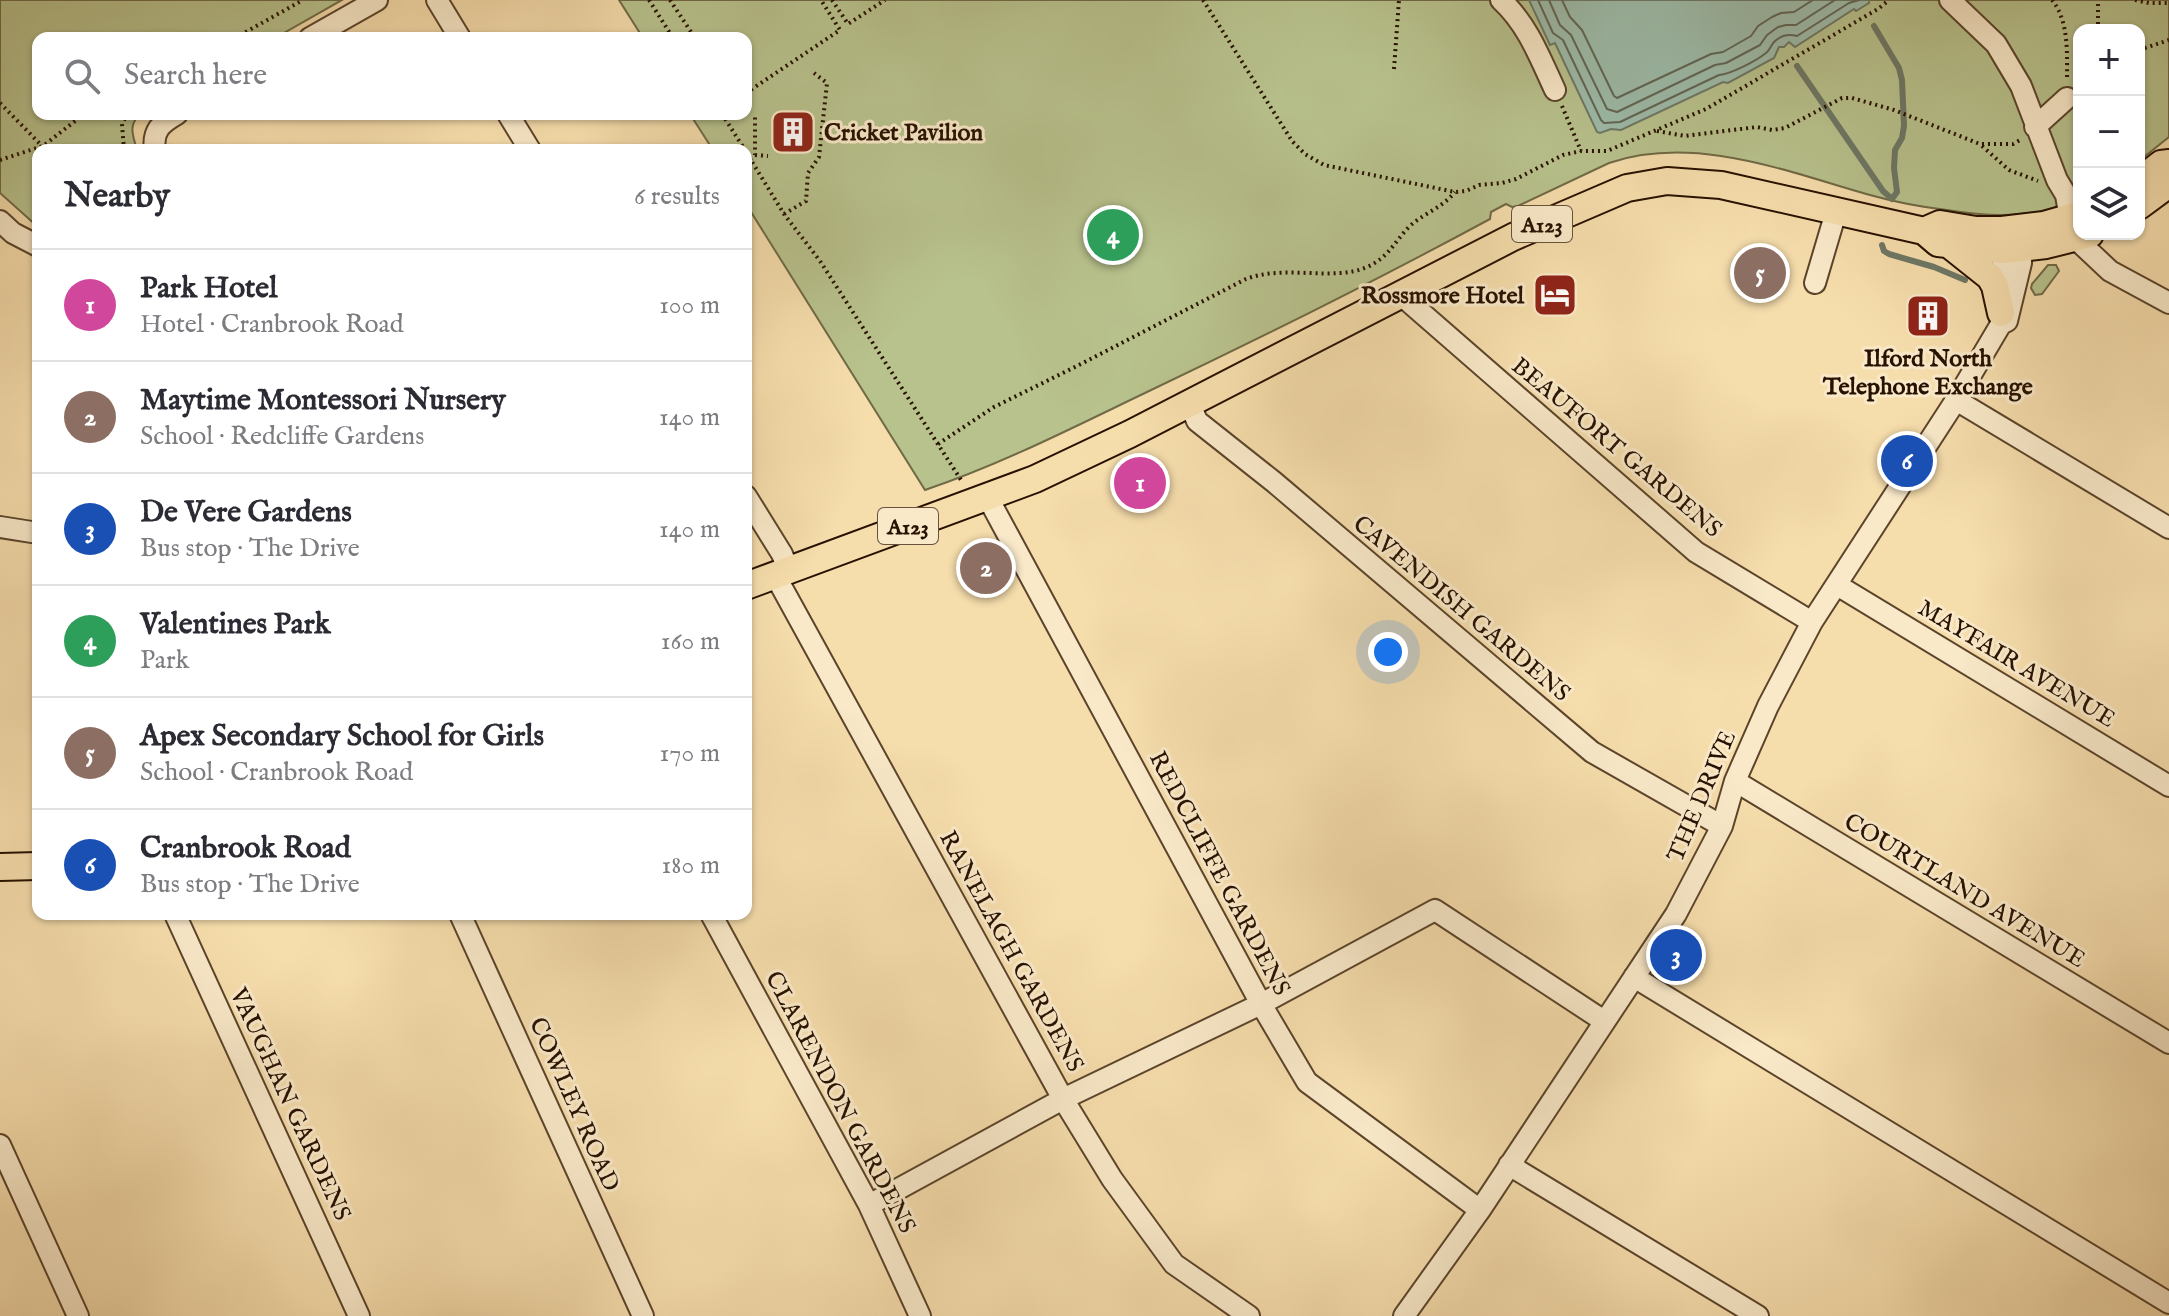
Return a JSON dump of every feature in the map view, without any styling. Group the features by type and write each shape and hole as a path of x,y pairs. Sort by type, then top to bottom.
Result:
{"main road":[{"path":"2145,176 2161,164 2169,163"},
{"name":"A123","path":"752,584 988,498 1087,455 1513,237 1627,188 1667,181 1721,185 1924,231 1938,243 1949,245 2013,239 2073,228"},
{"path":"2145,202 2169,184"},
{"name":"A123","path":"1924,231 1940,224 2013,239"},
{"path":"1949,245 1990,277 1995,286 2001,319"},
{"path":"0,867 32,866"}],"street":[{"path":"321,32 377,0"},
{"path":"437,0 456,32"},
{"path":"1501,0 1527,30 1555,90"},
{"path":"1950,0 1996,44 2021,86 2035,127 2073,214"},
{"path":"2035,127 2067,98"},
{"path":"154,144 156,130 166,120"},
{"path":"512,120 526,144"},
{"path":"1815,283 1836,212"},
{"path":"0,221 13,233 32,243"},
{"name":"THE DRIVE","path":"1404,1316 1480,1210 1676,914 1722,826 1735,781 1768,706 1812,622 1956,400 2001,319 2013,239"},
{"path":"2087,240 2110,271 2169,303"},
{"name":"BEAUFORT GARDENS","path":"1401,295 1696,552 1812,622"},
{"path":"1956,400 2169,528"},
{"name":"CAVENDISH GARDENS","path":"1190,404 1197,421 1274,482 1592,752 1722,826"},
{"name":"REDCLIFFE GARDENS","path":"988,498 1261,1004 1307,1082 1480,1210"},
{"name":"RANELAGH GARDENS","path":"752,506 782,554 782,572 1063,1099 1112,1179 1174,1264 1249,1316"},
{"path":"0,527 32,532"},
{"name":"MAYFAIR AVENUE","path":"1837,585 2169,786"},
{"name":"COURTLAND AVENUE","path":"1735,781 2169,1043"},
{"path":"869,1205 1063,1099 1261,1004 1435,910 1604,1021"},
{"name":"VAUGHAN GARDENS","path":"178,920 359,1316"},
{"name":"COWLEY ROAD","path":"463,920 643,1316"},
{"name":"CLARENDON GARDENS","path":"714,920 869,1205 920,1316"},
{"path":"1634,977 2169,1303"},
{"path":"1,1151 78,1316"},
{"path":"1509,1165 1758,1316"}],"path":[{"path":"246,32 303,0"},
{"path":"649,0 669,32"},
{"path":"670,0 691,32"},
{"path":"752,89 840,30 821,0"},
{"path":"832,0 848,24 885,0"},
{"path":"1203,0 1292,141 1305,154 1324,165 1455,192 1516,179 1563,155 1607,151 1706,109 1889,0"},
{"path":"1394,69 1399,0"},
{"path":"2052,0 2060,12 2065,33 2067,98"},
{"path":"2098,0 2098,24"},
{"path":"2135,0 2169,3"},
{"path":"2145,48 2169,40"},
{"path":"784,214 806,201 808,173 819,157 827,83 814,73"},
{"path":"1555,90 1581,151"},
{"path":"1656,131 1685,136 1757,127 1772,130 1785,128 1842,98 1852,98 1894,110 1980,144 2019,175 2047,183 2057,180"},
{"path":"0,103 41,144"},
{"path":"755,116 752,157 784,214 820,261 961,480"},
{"path":"50,144 77,120"},
{"path":"124,120 124,144"},
{"path":"726,120 741,144"},
{"path":"1980,144 2013,144 2035,127"},
{"path":"0,160 32,151"},
{"path":"752,157 768,156"},
{"path":"938,444 994,407 1260,273 1341,273 1367,267 1385,256 1414,222 1448,201 1455,192"}],"green space":[{"path":"0,0 342,0 286,32 32,32 32,120 135,120 135,144 32,144 32,222 0,193"},
{"path":"619,0 2169,0 2169,137 2145,156 2145,24 2073,24 2073,192 2048,210 1993,215 1918,206 1774,167 1708,154 1642,155 1609,163 1518,206 1506,204 1491,212 1490,219 1362,286 1065,432 982,469 925,490 752,214 752,144 709,144 694,120 752,120 752,32 639,32"},
{"path":"2048,265 2056,265 2059,271 2042,294 2035,295 2032,284"}],"water":[{"path":"1529,0 1869,0 1869,3 1856,11 1854,9 1795,47 1789,42 1779,47 1774,58 1728,83 1723,82 1621,130 1611,129 1600,133 1555,43 1550,45"}],"waterway":[{"path":"1797,66 1883,191 1892,199 1897,192 1895,150 1904,126 1902,80 1899,68 1874,26"},
{"path":"1882,245 1889,254 1965,280"}],"place":[{"name":"Cricket Pavilion","path":"793,132"},
{"name":"Valentines Park","path":"1113,235"},
{"name":"Apex Secondary School for Girls","path":"1760,273"},
{"name":"Rossmore Hotel","path":"1555,295"},
{"name":"Ilford North Telephone Exchange","path":"1928,316"},
{"name":"Cranbrook Road","path":"1907,461"},
{"name":"Park Hotel","path":"1140,483"},
{"name":"Maytime Montessori Nursery","path":"986,568"},
{"name":"De Vere Gardens","path":"1676,955"}]}
